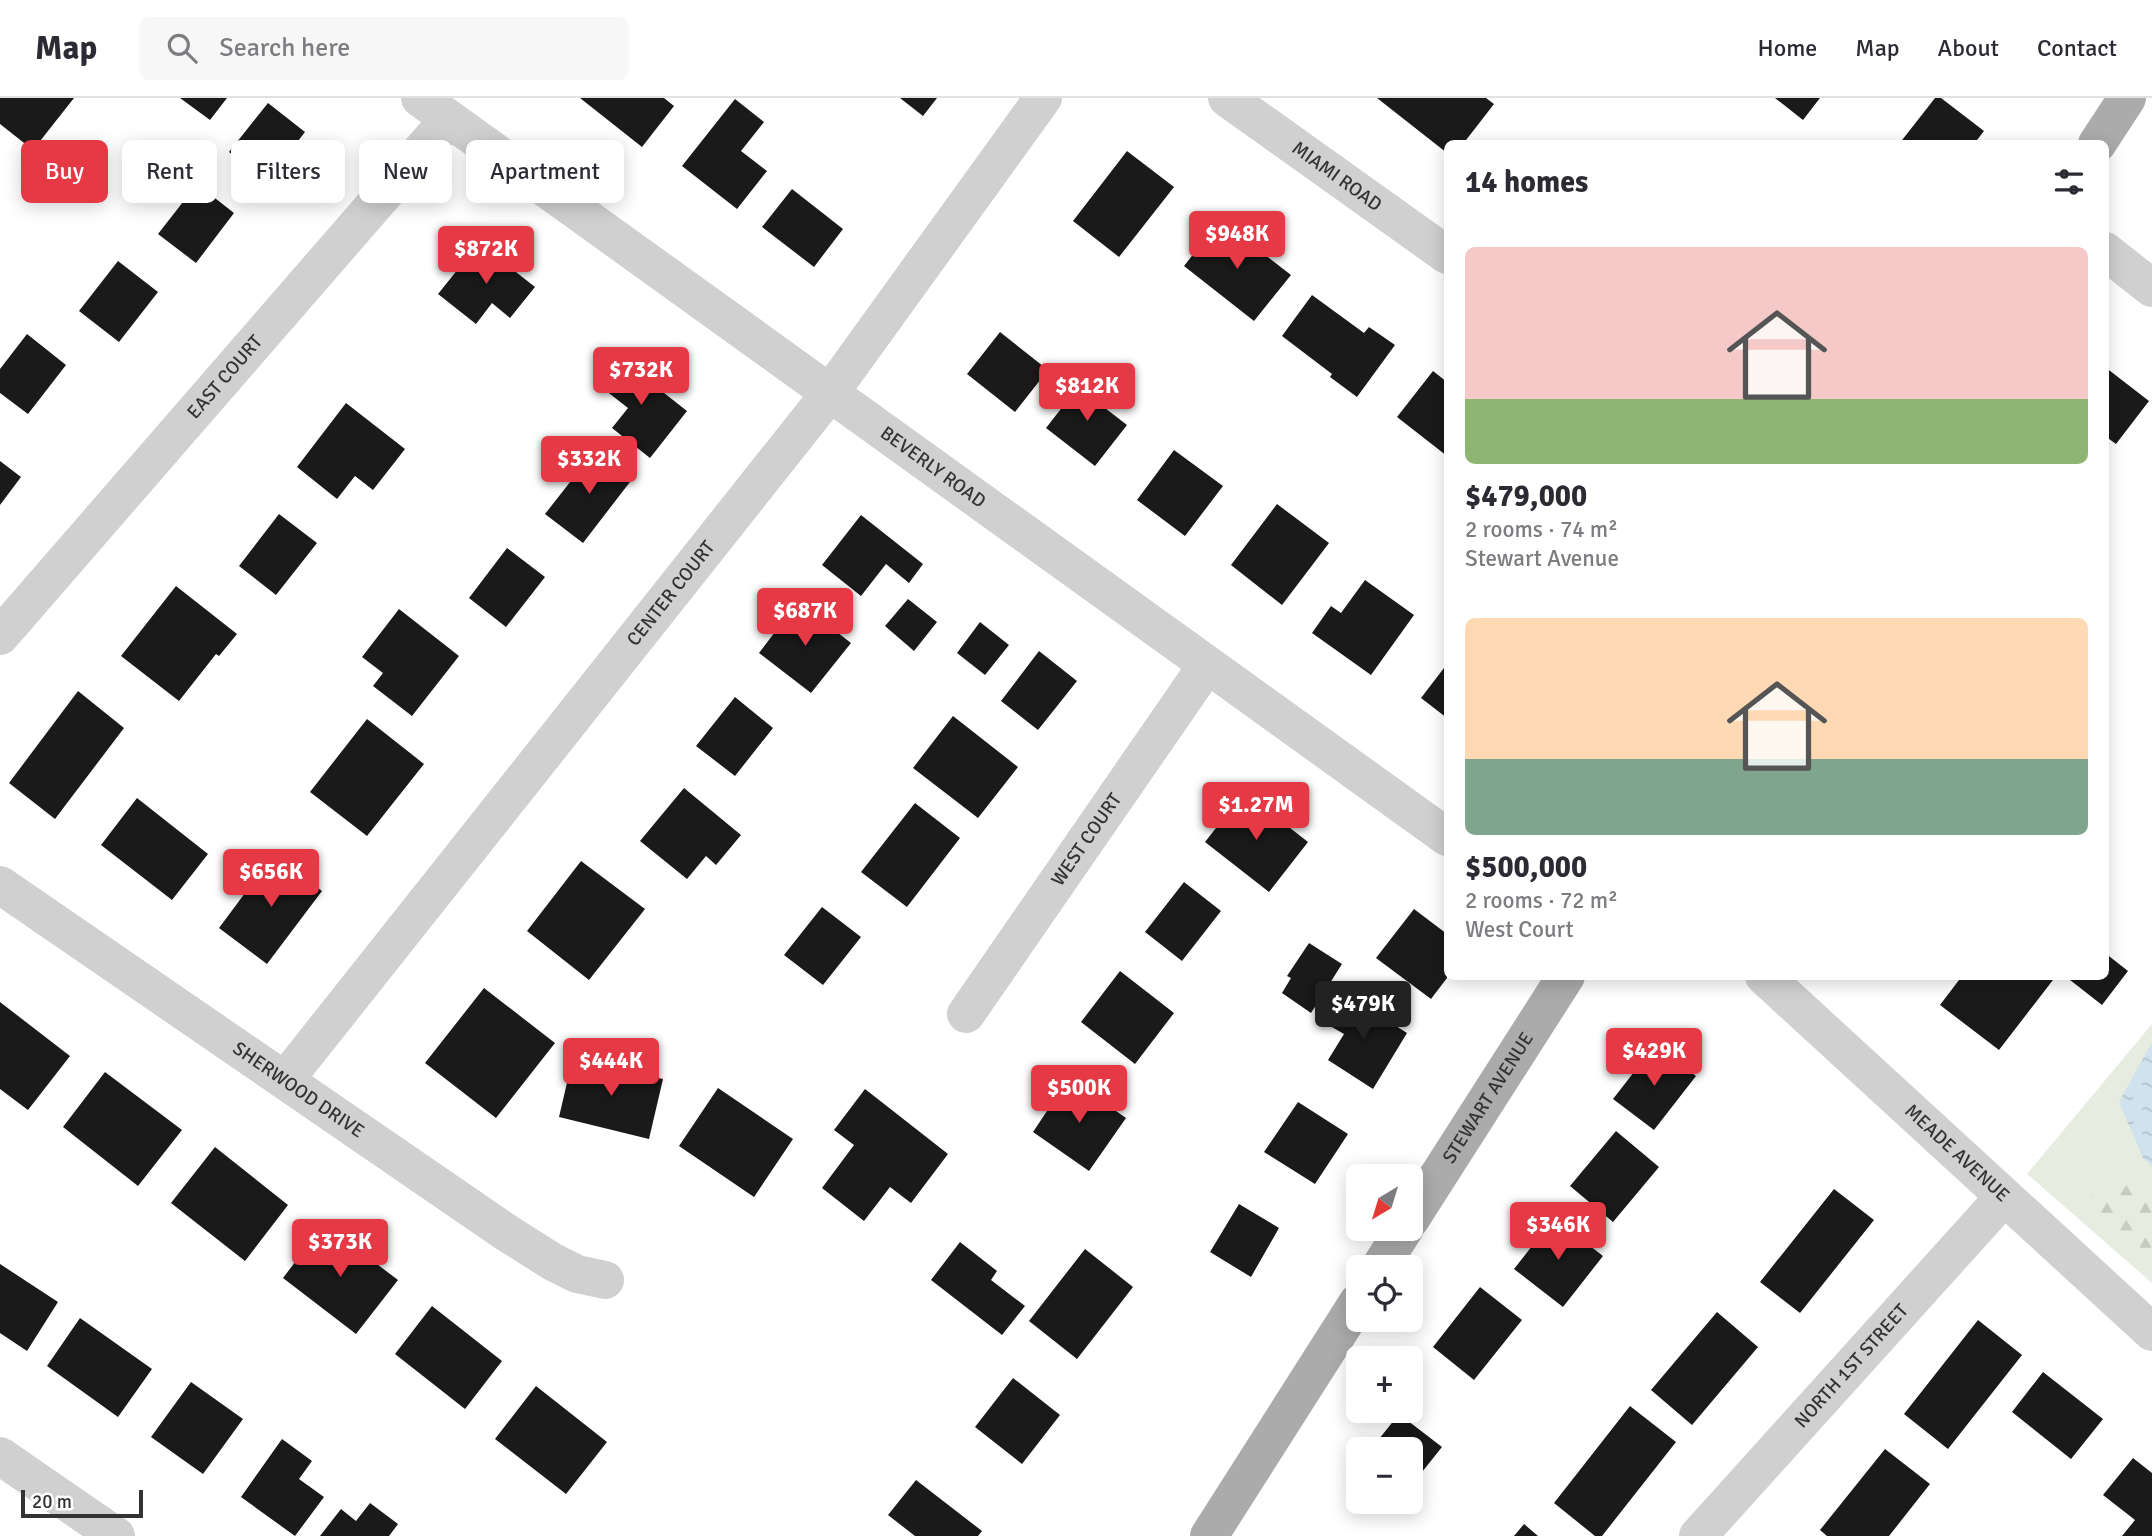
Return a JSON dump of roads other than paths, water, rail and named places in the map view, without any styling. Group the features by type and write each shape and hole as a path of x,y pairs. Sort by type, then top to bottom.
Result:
{"main road":[{"path":"2100,140 2127,98"},
{"name":"STEWART AVENUE","path":"1423,1200 1563,980"},
{"path":"1209,1536 1346,1321"}],"street":[{"name":"CENTER COURT","path":"285,1080 830,393 1043,98"},
{"name":"MIAMI ROAD","path":"1227,98 1444,253"},
{"name":"BEVERLY ROAD","path":"434,108 1444,835"},
{"name":"EAST COURT","path":"0,636 434,108"},
{"path":"2109,254 2152,288"},
{"name":"WEST COURT","path":"965,1014 1207,664"},
{"name":"SHERWOOD DRIVE","path":"0,885 530,1248 577,1274 605,1280"},
{"name":"MEADE AVENUE","path":"1768,980 2152,1332"},
{"name":"NORTH 1ST STREET","path":"1698,1536 2004,1196"},
{"path":"0,1456 116,1536"}],"water":[{"path":"2152,1042 2152,1167 2143,1158 2119,1102"}]}
